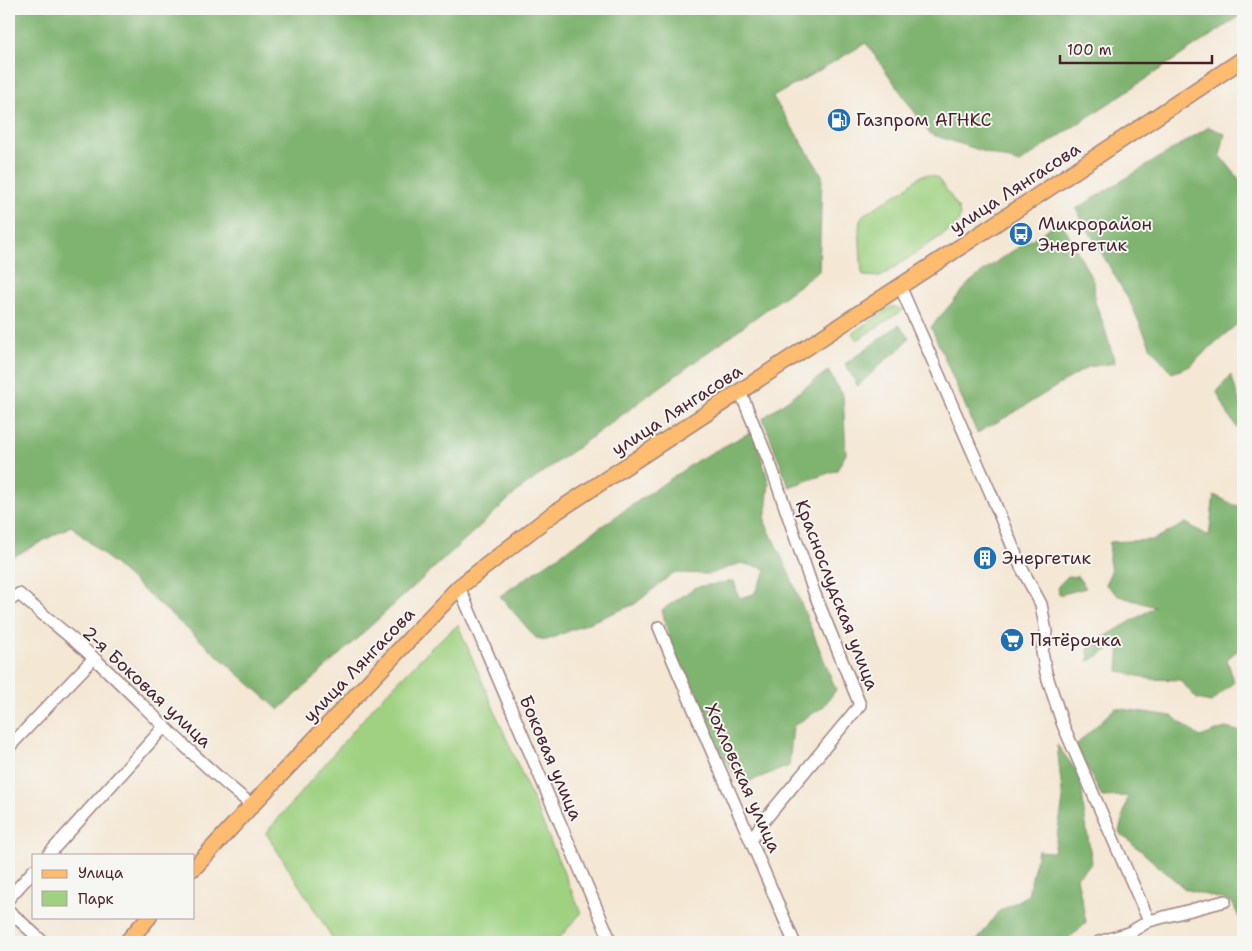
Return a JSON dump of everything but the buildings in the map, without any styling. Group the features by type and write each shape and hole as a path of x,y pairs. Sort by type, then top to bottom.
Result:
{"main road":[{"name":"улица Лянгасова","path":"195,867 459,587 550,516 1243,60"},
{"path":"127,942 149,918"}],"street":[{"path":"900,286 992,494 1021,567 1041,604 1046,632 1042,652 1046,673 1063,724 1149,921"},
{"name":"Краснослудская улица","path":"740,391 772,469 814,592 860,705 763,822 751,840"},
{"name":"Боковая улица","path":"459,587 611,942"},
{"name":"2-я Боковая улица","path":"9,601 19,594 94,658 164,727 252,805"},
{"name":"Хохловская улица","path":"659,627 794,942"},
{"path":"9,747 94,658"},
{"path":"49,854 164,727"},
{"path":"9,898 32,872"},
{"path":"1099,942 1129,933 1149,921 1225,901"},
{"path":"9,911 43,942"}],"green space":[{"path":"9,9 1243,9 1243,14 1019,163 930,134 866,43 773,97 822,175 819,271 519,490 279,710 71,526 9,559"},
{"path":"1209,127 1225,134 1220,155 1243,184 1243,319 1190,366 1172,373 1151,348 1130,302 1076,209"},
{"path":"922,175 930,175 939,180 956,204 959,211 959,221 956,226 880,277 864,276 862,273 859,229 863,215 905,189"},
{"path":"1061,221 1094,283 1095,302 1115,363 1088,367 977,433 931,327 970,282 1000,259"},
{"path":"891,307 903,310 857,340 852,333"},
{"path":"899,325 909,337 901,348 858,386 845,364"},
{"path":"828,371 843,395 846,454 837,470 789,487 763,418"},
{"path":"1231,375 1243,413 1243,436 1229,416 1217,392"},
{"path":"753,431 769,483 765,522 788,571 836,690 823,707 793,726 789,766 740,785 680,681 662,610 696,587 734,581 739,598 754,594 767,569 741,563 710,574 673,573 635,604 547,640 536,638 500,596 698,460"},
{"path":"1214,495 1240,506 1243,532 1243,646 1227,659 1234,682 1211,702 1197,699 1180,680 1150,679 1118,671 1120,643 1089,661 1088,649 1155,607 1119,596 1105,584 1111,572 1109,559 1110,542 1153,540 1186,523 1209,536"},
{"path":"1068,576 1078,577 1086,588 1059,595 1058,586"},
{"path":"458,625 581,913 556,942 335,942 266,833 376,704 433,646"},
{"path":"1115,708 1172,716 1200,737 1225,728 1243,732 1243,926 1232,902 1185,889 1119,832 1128,796 1102,797 1076,745"},
{"path":"1057,745 1081,777 1092,863 1077,877 1086,922 1066,942 952,942 977,941 998,912 1028,895 1038,851 1054,852 1063,801"}],"place":[{"name":"Газпром АГНКС","path":"839,120"},
{"name":"Микрорайон Энергетик","path":"1021,234"},
{"name":"Энергетик","path":"985,558"},
{"name":"Пятёрочка","path":"1012,640"}]}
